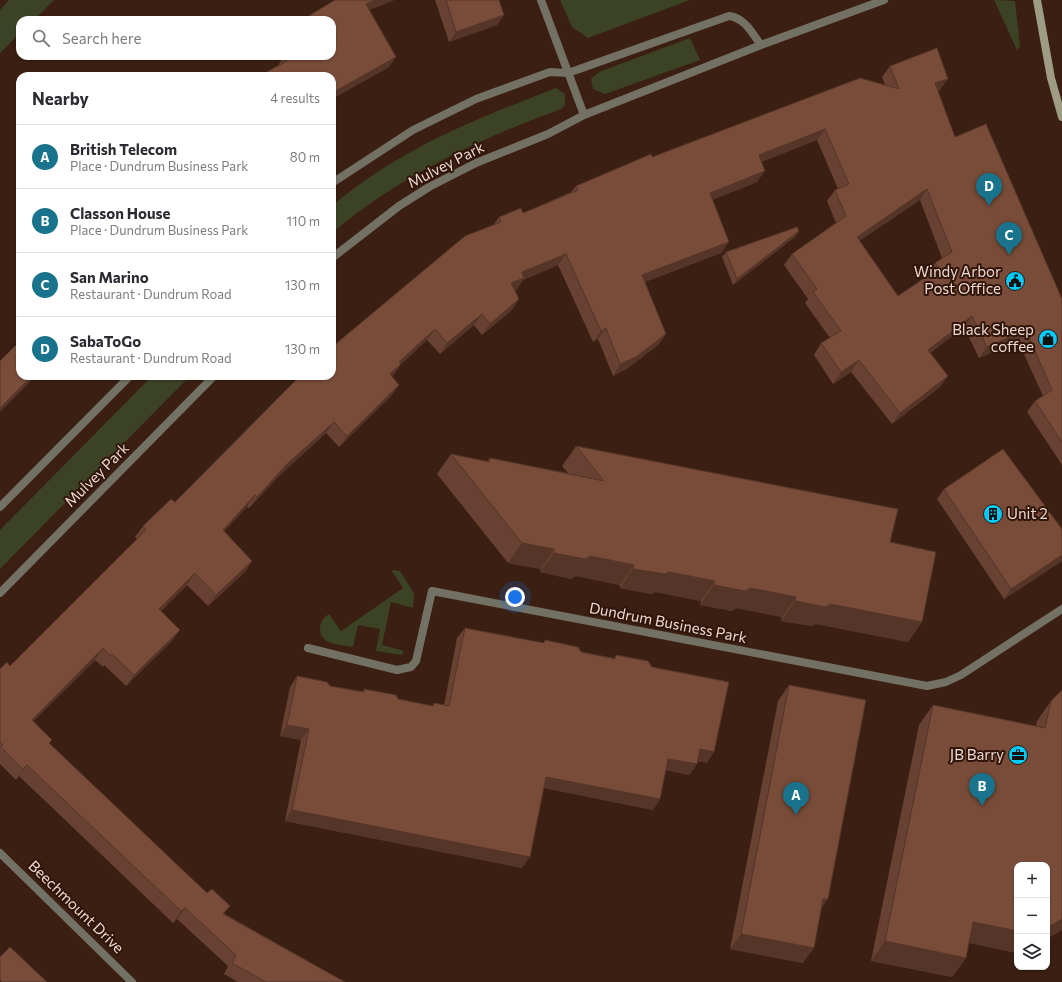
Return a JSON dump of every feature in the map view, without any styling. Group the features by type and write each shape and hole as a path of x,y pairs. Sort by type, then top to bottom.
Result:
{"main road":[{"path":"1037,0 1051,78 1062,117"}],"street":[{"path":"542,0 584,115"},
{"name":"Mulvey Park","path":"336,255 373,224 429,187 476,163 548,134 584,115 761,46 863,4 884,0"},
{"path":"336,180 413,130 476,99 550,72 568,73 729,16 737,17 744,22 761,46"},
{"path":"0,507 126,380"},
{"name":"Mulvey Park","path":"0,593 210,380"},
{"name":"Dundrum Business Park","path":"308,648 397,670 405,669 416,661 432,591 926,686 946,682 961,675 1062,609"},
{"name":"Beechmount Drive","path":"0,853 132,982"}],"green space":[{"path":"9,0 54,0 38,16 16,16 16,37 0,53 0,10"},
{"path":"560,0 690,0 588,38 572,27"},
{"path":"994,0 1015,1 1020,46 1017,50"},
{"path":"690,38 700,60 605,94 593,89 591,79 599,72"},
{"path":"556,88 565,94 565,105 561,109 470,146 441,161 385,194 336,230 336,203 358,186 385,168 439,137"},
{"path":"148,380 186,380 0,569 0,530"},
{"path":"392,571 400,571 414,593 413,608 391,602 382,645 404,651 402,655 376,651 380,629 358,625 353,647 338,645 324,639 320,630 321,622 329,614 341,631 403,588"}],"building":[{"path":"335,0 376,0 366,4 396,57 336,91 336,72 266,72 289,60 336,60 336,16 309,16"},
{"path":"446,0 499,0 504,15 456,32"},
{"path":"937,48 948,79 935,83 955,137 986,124 1062,299 1062,442 1035,401 1052,390 1026,330 987,347 972,316 928,350 948,376 900,413 859,360 841,372 821,343 841,331 813,292 817,289 792,254 846,216 835,190 849,184 825,129 759,155 765,171 710,193 729,242 642,275 666,334 636,357 620,364 606,328 601,331 566,254 522,272 524,278 511,283 519,299 490,324 482,314 447,343 435,329 399,362 401,364 390,374 399,385 347,436 334,422 286,465 257,497 255,495 223,530 252,561 216,595 195,573 159,609 180,630 134,675 112,654 110,656 103,648 32,720 52,740 49,743 207,893 212,889 230,906 223,914 345,982 266,982 232,963 236,955 185,908 181,911 27,765 23,769 1,747 3,745 0,742 0,669 7,662 10,666 146,530 143,526 171,499 175,502 296,380 336,380 336,344 465,236 501,222 499,217 521,208 523,213 545,204 578,190 576,186 651,154 652,157 860,78 899,89 890,66","holes":["927,189 952,252 935,263 939,268 898,296 857,237"]},
{"path":"797,227 799,231 737,279 726,252"},
{"path":"16,345 16,380 28,380 0,408 0,361"},
{"path":"576,446 898,509 890,542 936,552 922,622 830,604 826,607 795,601 796,597 750,588 745,591 714,585 715,581 669,572 665,574 633,569 634,565 590,556 585,559 554,553 554,549 522,543 451,454 489,462 490,458 604,481"},
{"name":"Unit 2","path":"1003,449 1062,529 1062,555 1011,589 944,489"},
{"path":"465,628 544,643 545,640 578,647 581,652 615,659 616,655 648,661 652,667 729,682 714,752 700,749 697,764 668,759 660,799 546,777 530,857 292,810 309,729 287,725 297,676 327,682 330,686 364,692 364,689 396,695 398,699 433,706 434,703 449,706"},
{"path":"789,685 866,700 828,899 823,899 814,948 741,934"},
{"path":"1062,690 1062,919 1050,926 1050,862 1014,862 1014,930 973,922 966,958 885,941 933,705 1045,728 1051,701"},
{"path":"10,947 47,982 2,982 0,980 0,957"}],"place":[{"name":"SabaToGo","path":"989,206"},
{"name":"San Marino","path":"1009,255"},
{"name":"Windy Arbor Post Office","path":"1015,281"},
{"name":"Black Sheep coffee","path":"1048,339"},
{"name":"Unit 2","path":"993,514"},
{"name":"JB Barry","path":"1018,755"},
{"name":"Classon House","path":"982,806"},
{"name":"British Telecom","path":"796,815"}]}
